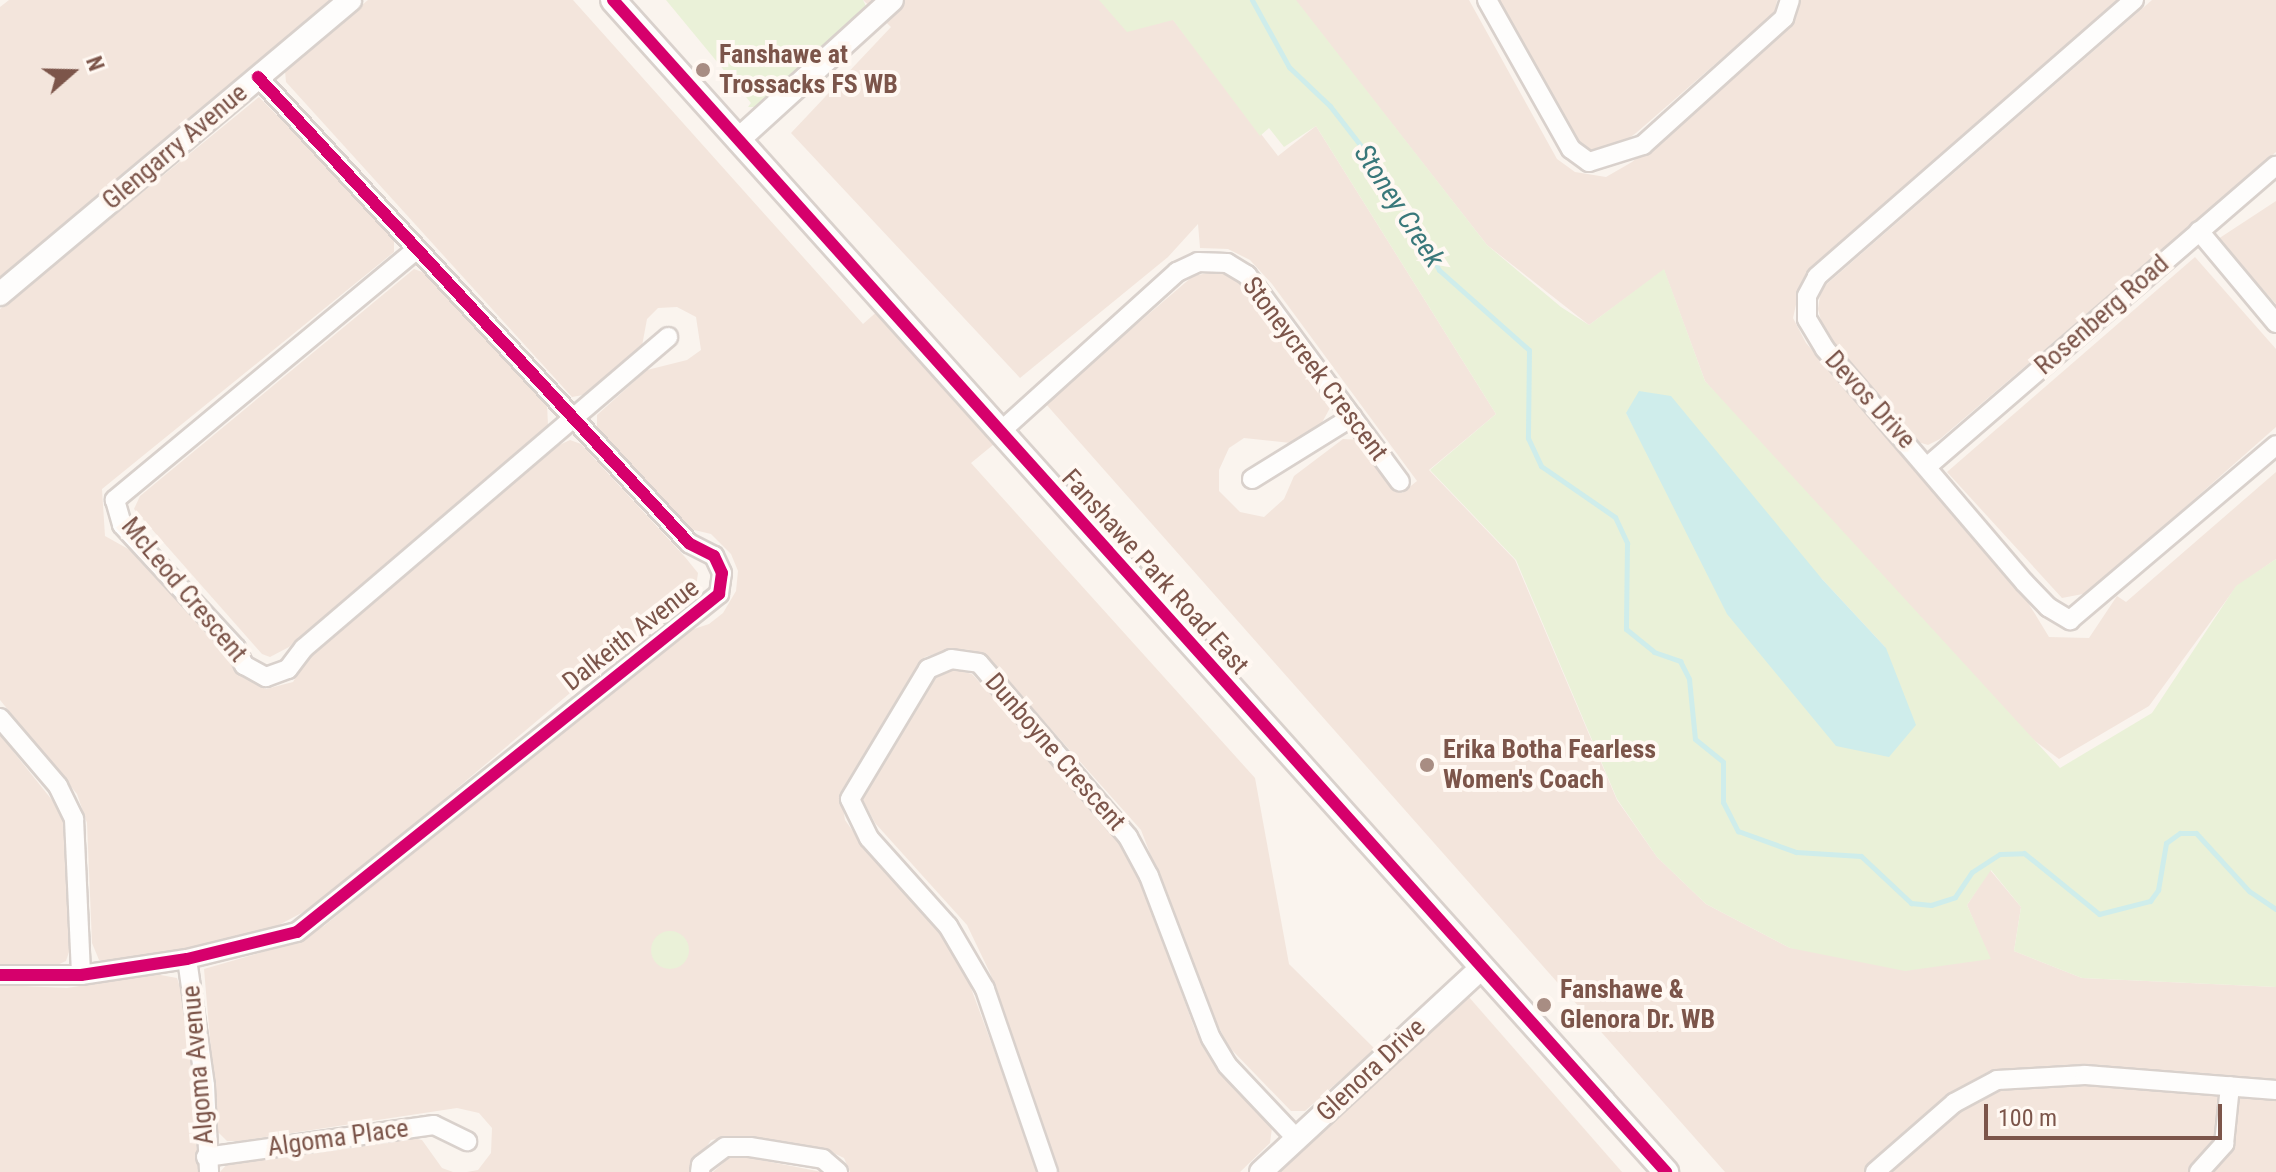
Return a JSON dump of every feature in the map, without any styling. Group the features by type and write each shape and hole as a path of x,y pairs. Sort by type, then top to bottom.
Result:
{"main road":[{"name":"Fanshawe Park Road East","path":"613,0 1666,1172"}],"street":[{"name":"Glengarry Avenue","path":"0,294 350,0"},
{"path":"738,140 892,0"},
{"path":"1487,0 1571,149 1589,162 1643,145 1784,18 1790,0"},
{"name":"Devos Drive","path":"2134,0 1817,277 1807,296 1807,319 1814,335 1929,465 2024,582 2048,607 2070,620 2276,445"},
{"name":"Dalkeith Avenue","path":"0,975 81,975 187,959 297,932 327,912 719,594 722,573 714,556 689,543 258,77"},
{"name":"Rosenberg Road","path":"1929,465 2276,166"},
{"path":"2199,231 2276,323"},
{"name":"McLeod Crescent","path":"417,249 115,500 122,525 236,648 244,665 266,677 288,669 304,648 668,337"},
{"name":"Stoneycreek Crescent","path":"1000,432 1177,272 1198,262 1227,263 1247,275 1400,482"},
{"path":"1252,479 1352,417"},
{"name":"Dunboyne Crescent","path":"1048,1172 985,989 948,926 869,838 850,799 928,669 951,659 979,663 1128,837 1149,876 1211,1038 1227,1065 1297,1139"},
{"path":"0,718 58,786 74,819 81,975"},
{"name":"Algoma Avenue","path":"187,959 205,1086 208,1164"},
{"name":"Glenora Drive","path":"1261,1172 1481,968"},
{"path":"1875,1172 1954,1103 1997,1080 2069,1074 2276,1090"},
{"path":"2199,1172 2224,1144 2230,1086"},
{"name":"Algoma Place","path":"208,1164 434,1125 467,1141"},
{"path":"700,1172 701,1165 725,1147 750,1147 823,1159 838,1172"}],"shaded area":[{"path":"9,0 333,0 0,283 0,7"},
{"path":"368,0 573,0 863,324 880,309 999,440 971,463 1255,778 1289,964 1375,1049 1305,1111 1291,1111 1229,1047 1209,1008 1141,830 993,664 971,650 951,649 925,657 841,795 845,820 859,840 934,920 961,961 1039,1172 850,1172 844,1158 825,1149 731,1136 711,1140 690,1172 467,1172 478,1170 491,1153 492,1128 479,1113 457,1108 240,1141 227,1141 218,1132 204,969 287,945 324,926 676,635 709,624 723,613 736,591 738,571 731,554 711,534 686,528 597,428 597,415 647,370 687,360 701,350 696,317 677,307 658,308 647,319 642,346 583,395 572,397 286,82 285,71"},
{"path":"863,0 1158,0 1278,156 1316,126 1496,414 1429,470 1515,560 1617,800 1657,857 1706,904 1790,948 1990,959 1967,905 1990,870 2021,907 2014,951 2082,978 2276,987 2276,1172 1725,1172 1045,403 1193,276 1228,269 1328,394 1330,408 1319,428 1291,443 1244,438 1229,448 1219,470 1219,491 1240,512 1264,517 1284,499 1294,476 1343,439 1361,440 1402,493 1417,481 1272,284 1250,260 1228,249 1200,248 1198,224 1168,257 1020,378 791,133 891,27"},
{"path":"1295,0 1469,0 1557,159 1575,172 1606,177 1632,162 1790,24 1799,0 2120,0 1816,264 1798,296 1793,318 1806,343 2024,596 2049,637 2089,638 2117,596 2126,602 2276,472 2276,559 2236,587 2149,706 2059,759 1971,693 1705,381 1664,270 1589,325 1487,245"},
{"path":"1493,0 1777,0 1775,12 1636,133 1614,149 1589,152 1574,142"},
{"path":"2152,0 2276,0 2276,152 1940,439 1928,445 1918,442 1824,332 1818,309 1821,289"},
{"path":"259,97 386,226 394,239 394,252 102,489 105,536 139,555 218,641 236,672 266,689 293,682 305,662 555,447 570,440 581,444 685,557 698,573 696,587 322,902 264,933 119,961 99,960 92,943 87,823 77,794 0,700 0,309"},
{"path":"2276,201 2276,304 2218,239"},
{"path":"2195,257 2276,349 2276,427 2088,593 2062,598 1947,472"},
{"path":"414,269 425,273 547,403 548,426 289,647 270,657 262,654 134,509 140,496"},
{"path":"953,669 972,674 1116,832 1134,862 1195,1030 1272,1128 1270,1143 1240,1172 1058,1172 990,973 967,925 875,823 863,800 868,782 938,675"},
{"path":"0,735 64,815 71,946 66,961 53,967 0,965"},
{"path":"155,974 177,978 184,999 204,1172 0,1172 0,985 67,988"},
{"path":"1468,996 1622,1172 1272,1172 1459,1000"},
{"path":"408,1137 422,1140 442,1168 453,1172 220,1172 229,1162"},
{"path":"740,1156 822,1172 713,1172 730,1157"}],"green space":[{"path":"666,0 863,0 867,8 761,107 748,107 751,103"},
{"path":"1099,0 1296,0 1487,245 1561,307 1589,325 1664,269 1705,381 2060,768 2152,713 2236,586 2276,559 2276,987 2082,978 2014,951 2021,907 1991,870 1967,905 1991,959 1905,971 1790,948 1706,904 1657,857 1617,799 1516,560 1430,470 1496,414 1316,126 1284,147 1269,128 1260,136 1173,20 1127,32","holes":["1626,413 1822,579 1886,648 1655,467"]},
{"path":"670,931 684,936 689,950 684,964 670,969 656,964 651,950 656,936"}],"water":[{"path":"1639,391 1671,396 1822,579 1886,648 1916,725 1889,757 1836,746 1727,614 1626,413"}],"waterway":[{"name":"Stoney Creek","path":"1252,0 1289,67 1330,106 1361,146 1408,213 1439,270 1529,350 1528,438 1541,466 1615,517 1627,543 1626,629 1654,652 1680,661 1689,679 1695,739 1723,762 1723,802 1738,831 1796,852 1861,856 1911,903 1931,905 1955,897 1972,872 2000,854 2024,853 2099,914 2150,901 2158,890 2166,843 2180,833 2196,833 2249,891 2276,909"}],"cycle path":[{"path":"613,0 1666,1172"},
{"path":"0,975 81,975 187,959 297,932 719,594 722,573 714,556 689,543 258,77"}],"place":[{"name":"Fanshawe at Trossacks FS WB","path":"703,70"},
{"name":"Erika Botha Fearless Women's Coach","path":"1427,765"},
{"name":"Fanshawe & Glenora Dr. WB","path":"1544,1005"}]}
